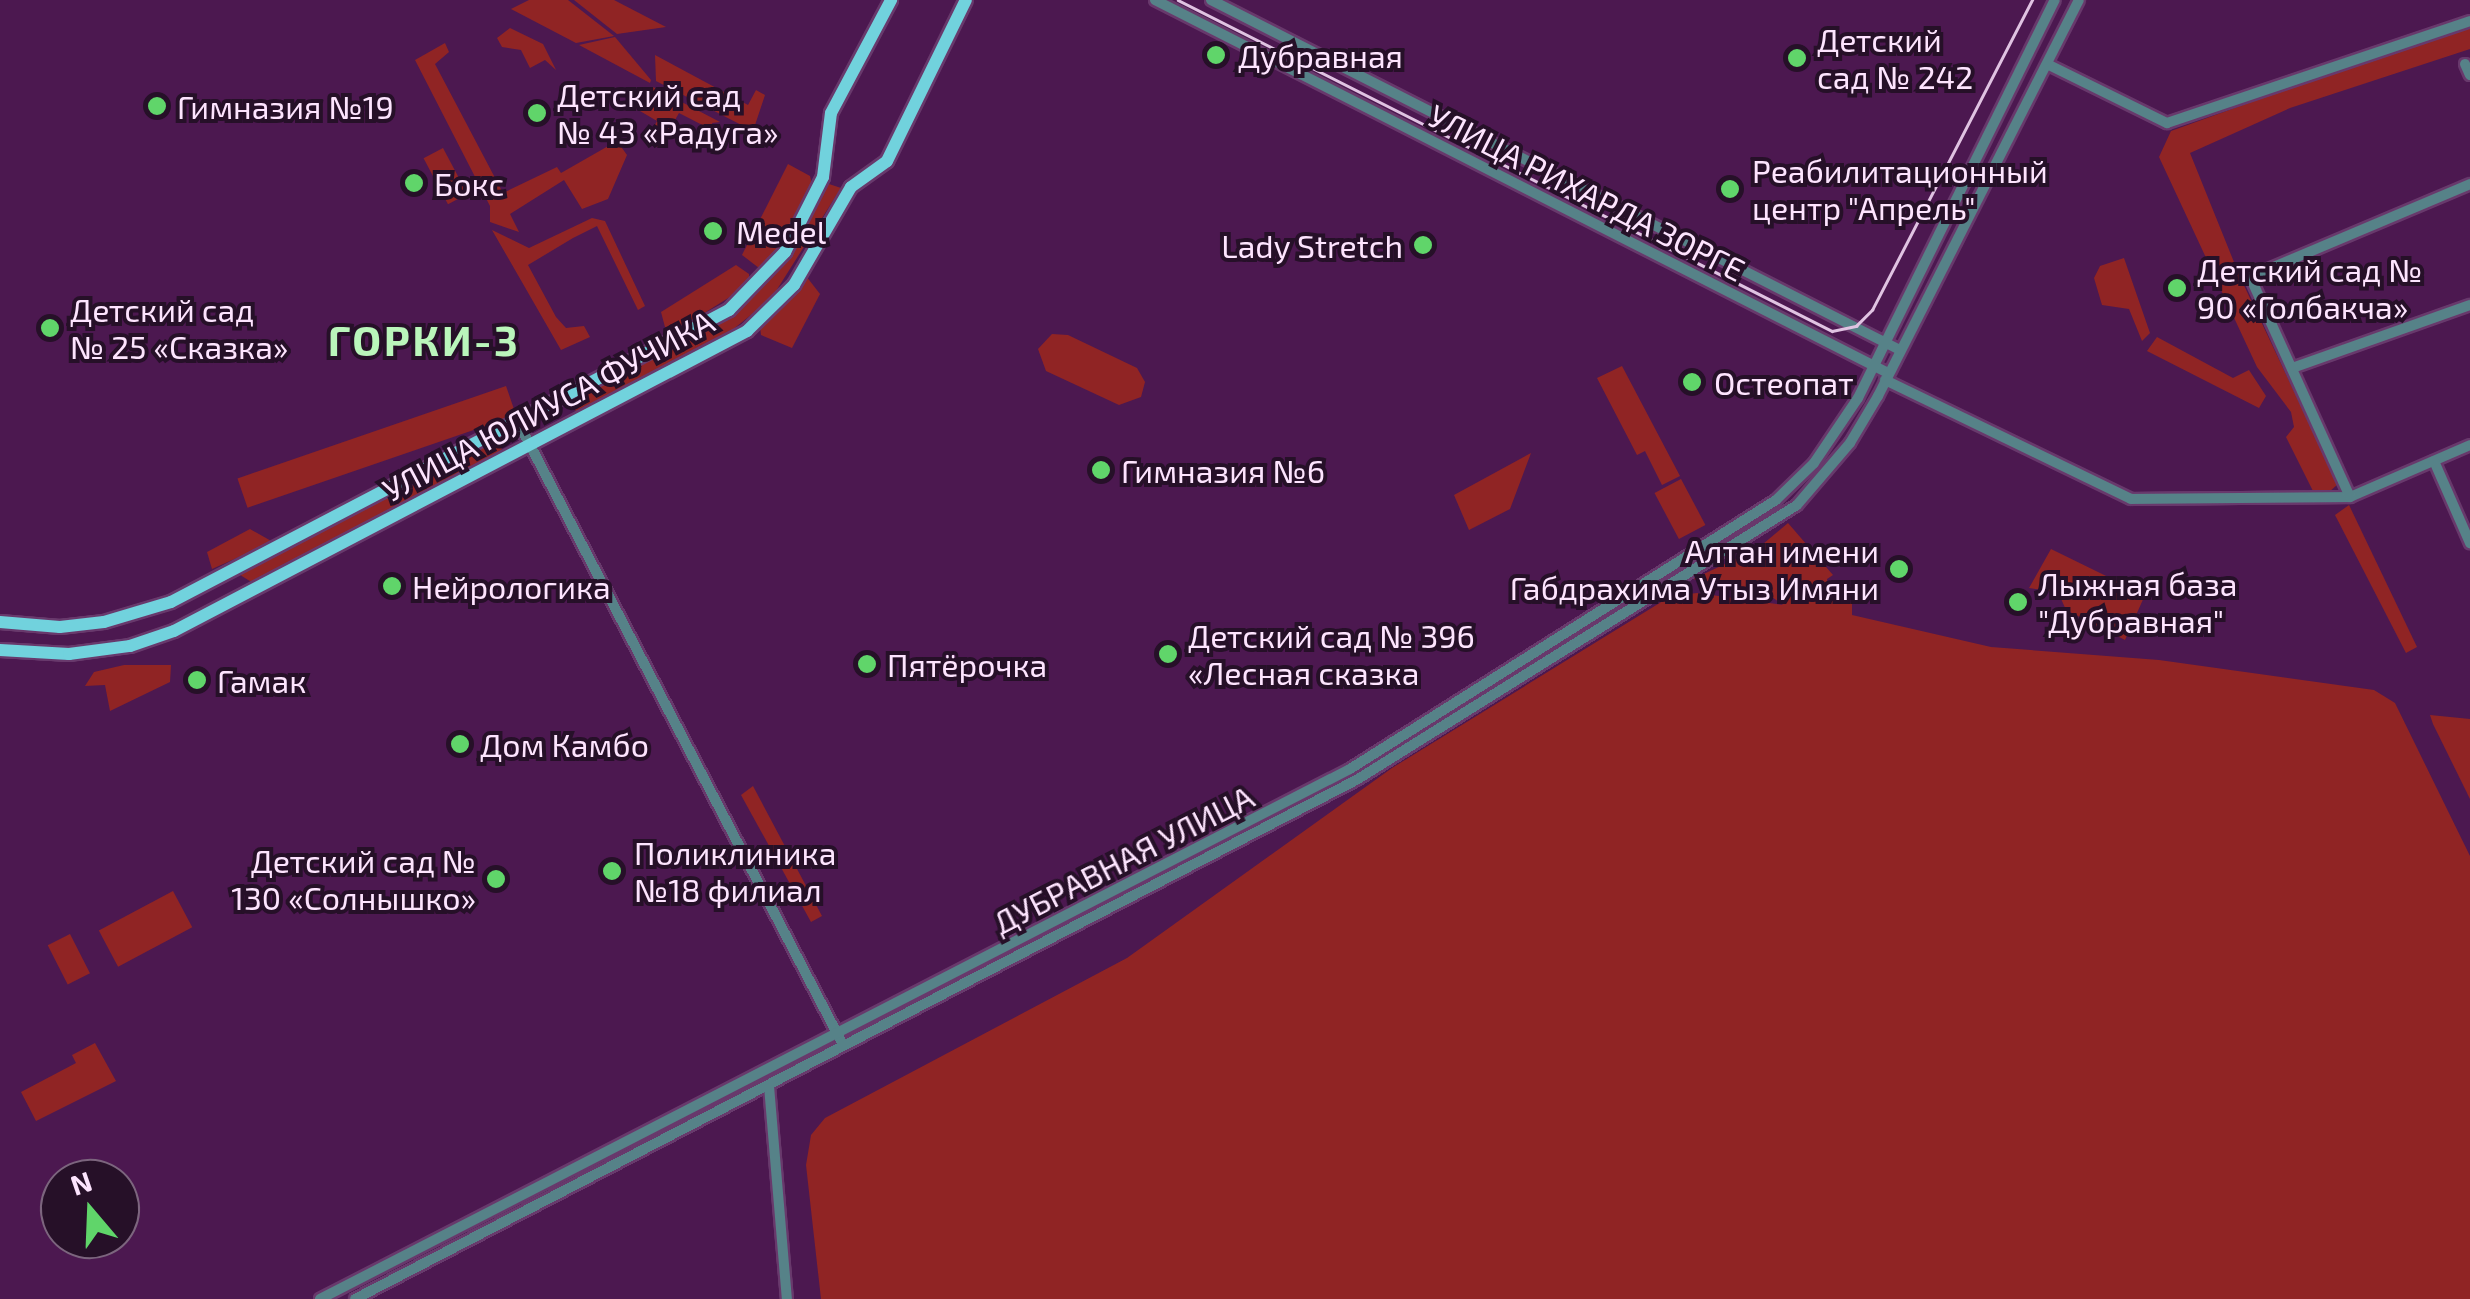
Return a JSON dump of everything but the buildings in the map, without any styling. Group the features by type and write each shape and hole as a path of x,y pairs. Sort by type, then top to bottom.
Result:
{"main road":[{"name":"УЛИЦА ЮЛИУСА ФУЧИКА","path":"0,622 60,628 104,622 214,580 730,310 764,279 823,178 831,113 890,0"},
{"name":"УЛИЦА ЮЛИУСА ФУЧИКА","path":"0,650 69,654 130,646 226,605 728,342 772,309 810,260 851,188 887,161 966,0"},
{"path":"214,580 226,605"}],"street":[{"name":"УЛИЦА РИХАРДА ЗОРГЕ","path":"1155,0 2130,499 2350,496"},
{"name":"УЛИЦА РИХАРДА ЗОРГЕ","path":"1211,0 1900,350"},
{"name":"ДУБРАВНАЯ УЛИЦА","path":"320,1299 1350,770 1724,538 1814,464 1873,366 2055,0"},
{"name":"ДУБРАВНАЯ УЛИЦА","path":"355,1299 1358,779 1797,506 1820,482 1887,377 2079,0"},
{"path":"2047,64 2167,123 2470,21"},
{"path":"2470,184 2250,277 2350,496 2470,445"},
{"path":"2292,368 2470,305"},
{"path":"518,422 844,1046"},
{"path":"2434,462 2470,543"},
{"path":"769,1086 787,1299"},
{"path":"680,1116 686,1128"}],"shaded area":[{"path":"529,0 568,0 614,36 576,43 511,9"},
{"path":"574,0 614,0 666,27 617,34"},
{"path":"2470,23 2470,49 2290,108 2190,153 2240,277 2338,484 2329,492 2313,491 2286,437 2294,427 2291,412 2257,367 2159,157 2171,131"},
{"path":"510,28 543,44 556,70 545,60 530,68 521,50 502,47 497,38"},
{"path":"615,37 651,80 650,83 579,45"},
{"path":"445,43 449,52 435,64 503,193 557,167 561,173 617,141 627,155 608,199 582,209 564,180 510,214 519,232 490,222 490,206 415,60"},
{"path":"655,55 748,105 756,90 765,95 753,131 656,81"},
{"path":"653,87 720,122 712,123 714,131 679,113 659,148 647,140 657,121 640,111"},
{"path":"443,148 467,194 448,204 424,158"},
{"path":"788,164 810,176 812,185 779,247 759,268 742,255"},
{"path":"826,183 841,188 771,299 721,339 577,414 571,400 711,327 757,293 795,243"},
{"path":"592,218 605,221 645,306 638,310 597,226 573,238 528,265 556,317 566,328 584,326 590,337 561,350 492,230 529,248"},
{"path":"2124,258 2150,333 2142,341 2129,309 2102,305 2094,278 2100,266"},
{"path":"736,265 749,274 749,285 674,332 665,327 661,312"},
{"path":"806,276 820,294 792,348 761,335 760,326"},
{"path":"1052,334 1068,335 1137,368 1145,382 1141,397 1119,405 1046,371 1038,349"},
{"path":"2157,337 2233,378 2249,370 2266,396 2259,408 2147,351"},
{"path":"1622,366 1680,476 1662,485 1645,451 1637,455 1597,378"},
{"path":"506,386 516,415 248,508 237,478"},
{"path":"492,440 501,443 502,453 253,583 237,573"},
{"path":"1531,453 1510,509 1469,530 1454,495"},
{"path":"1681,479 1705,525 1679,539 1655,493"},
{"path":"2349,505 2417,647 2406,653 2335,515"},
{"path":"1788,523 1833,575 1827,579 1829,596 1852,603 1852,615 1991,647 2159,660 2374,690 2395,703 2470,856 2470,1299 821,1299 806,1165 811,1135 825,1118 1127,958 1392,768 1671,596 1697,593 1783,605 1762,590 1693,579 1757,549"},
{"path":"250,529 273,542 212,569 207,552"},
{"path":"2051,549 2145,595 2125,640 2066,610 2058,592 2029,588"},
{"path":"124,665 171,665 170,682 110,711 105,685 85,686 94,672"},
{"path":"2430,715 2470,719 2470,799 2433,724"},
{"path":"753,786 822,916 811,922 741,795"},
{"path":"173,891 192,927 118,967 99,930"},
{"path":"70,934 90,973 68,985 48,945"},
{"path":"95,1043 116,1081 36,1121 21,1092 76,1063 72,1055"}],"tram line":[{"path":"1178,0 1832,331 1856,326 1872,310 2032,0"}],"place":[{"name":"Дубравная","path":"1216,55"},
{"name":"Детский сад № 242","path":"1797,58"},
{"name":"Гимназия №19","path":"157,106"},
{"name":"Детский сад № 43 «Радуга»","path":"537,113"},
{"name":"Бокс","path":"414,183"},
{"name":"Реабилитационный центр \"Апрель\"","path":"1730,189"},
{"name":"Medel","path":"713,231"},
{"name":"Lady Stretch","path":"1423,245"},
{"name":"Детский сад № 90 «Голбакча»","path":"2177,288"},
{"name":"Детский сад № 25 «Сказка»","path":"50,328"},
{"name":"Остеопат","path":"1692,382"},
{"name":"Гимназия №6","path":"1101,470"},
{"name":"Алтан имени Габдрахима Утыз Имяни","path":"1899,569"},
{"name":"Нейрологика","path":"392,586"},
{"name":"Лыжная база \"Дубравная\"","path":"2018,602"},
{"name":"Детский сад № 396 «Лесная сказка","path":"1168,654"},
{"name":"Пятёрочка","path":"867,664"},
{"name":"Гамак","path":"197,680"},
{"name":"Дом Камбо","path":"460,744"},
{"name":"Поликлиника №18 филиал","path":"612,871"},
{"name":"Детский сад № 130 «Солнышко»","path":"496,879"}],"district":[{"name":"ГОРКИ-3","path":"424,339"}]}
